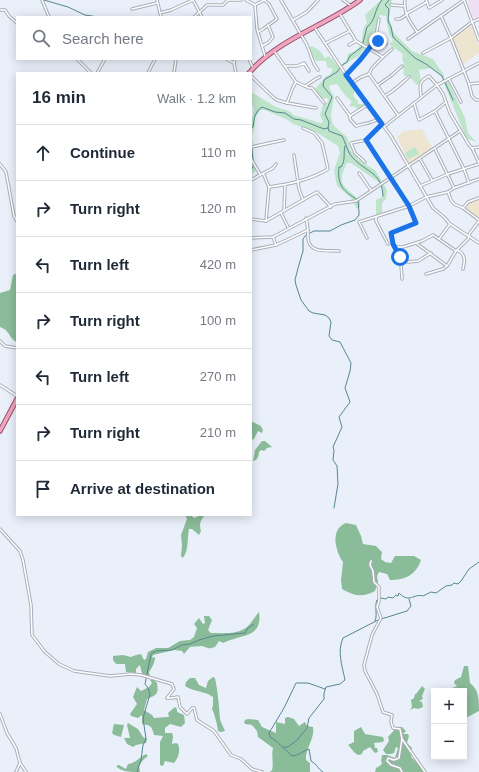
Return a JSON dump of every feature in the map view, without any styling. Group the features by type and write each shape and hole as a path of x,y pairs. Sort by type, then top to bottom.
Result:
{"main road":[{"path":"250,72 274,51 340,14 360,0"},
{"path":"0,432 16,400"}],"street":[{"path":"42,0 49,16"},
{"path":"160,13 171,10 193,0 201,16"},
{"path":"195,16 207,5 223,5 228,0 241,0"},
{"path":"246,0 255,6 258,32 266,58"},
{"path":"255,6 264,0 269,4 277,19 258,32"},
{"path":"281,0 307,45 314,64 318,70"},
{"path":"293,20 306,12 318,0"},
{"path":"343,0 351,7"},
{"path":"405,0 404,6 406,14 417,32"},
{"path":"396,19 400,19 426,1 429,8 442,0"},
{"path":"408,39 464,0 479,40"},
{"path":"132,9 157,1 161,16"},
{"path":"391,5 404,6"},
{"path":"0,10 5,10 16,22"},
{"path":"340,14 356,41 383,58"},
{"path":"441,16 469,84 472,96 476,100 479,100"},
{"path":"346,75 375,41 379,19"},
{"path":"422,53 450,38 472,22 479,19"},
{"path":"262,46 269,42 273,37 268,26"},
{"path":"315,28 326,43 339,66 384,127 433,208 450,224 479,243"},
{"path":"326,43 350,31"},
{"path":"349,45 356,41"},
{"path":"375,41 384,42 386,44"},
{"path":"352,84 361,77 369,74 372,68 392,49"},
{"path":"274,51 296,82 312,88 324,103"},
{"path":"78,60 90,72"},
{"path":"98,72 104,60"},
{"path":"148,72 154,60"},
{"path":"174,72 176,60"},
{"path":"228,60 234,63"},
{"path":"235,60 236,72"},
{"path":"249,60 253,68"},
{"path":"286,66 296,66 304,63 310,71"},
{"path":"384,127 437,84 442,83 479,64"},
{"path":"378,85 392,76 402,66"},
{"path":"369,74 398,115"},
{"path":"420,186 432,180 479,163 472,148 460,131 437,84 429,76 422,80 420,85 421,96"},
{"path":"252,77 274,98 287,103 316,108"},
{"path":"305,86 312,80 320,77"},
{"path":"385,96 390,94 394,88 409,77"},
{"path":"449,79 461,102"},
{"path":"287,103 296,82"},
{"path":"469,84 479,83"},
{"path":"337,98 356,126 374,122 378,119"},
{"path":"414,102 419,120 435,111 446,102"},
{"path":"350,116 367,105"},
{"path":"435,111 464,169 468,183"},
{"path":"366,162 355,153 351,143 366,140 382,124"},
{"path":"269,187 297,182 328,169 322,143 314,133 303,128"},
{"path":"252,238 273,237 306,218 339,203 356,201 460,131"},
{"path":"252,146 284,140"},
{"path":"366,140 409,206 416,223 391,233 402,265 402,279"},
{"path":"472,148 479,147"},
{"path":"435,149 454,188"},
{"path":"294,155 297,171 297,182 303,200"},
{"path":"420,159 432,180"},
{"path":"252,161 262,174 269,187 266,220"},
{"path":"0,164 6,172 16,216"},
{"path":"252,179 273,168 276,164"},
{"path":"359,173 371,190"},
{"path":"367,238 359,222 409,206 426,198 448,192 454,188 479,179"},
{"path":"284,211 285,185"},
{"path":"252,219 266,220 317,192 331,207"},
{"path":"426,274 443,269 447,266 479,220 463,208 454,204 450,200 448,192"},
{"path":"463,208 468,202 479,198"},
{"path":"281,213 289,228"},
{"path":"376,217 376,221 388,244"},
{"path":"306,218 309,243 313,248 318,250 339,251"},
{"path":"439,239 450,224"},
{"path":"252,250 276,245 308,230"},
{"path":"395,247 402,247 422,242 424,239 434,235 456,251 462,252 465,261 463,269"},
{"path":"273,237 276,245"},
{"path":"416,243 447,266"},
{"path":"408,262 418,261 431,253"},
{"path":"0,340 5,346 16,348"},
{"path":"0,385 16,397"},
{"path":"0,529 20,550 31,605 32,635 45,652 59,664 74,671 110,676 131,674 148,676 172,684 174,689 167,698 178,697 180,706 187,714 192,708 194,708 197,720 214,731 231,755 241,759 252,769 262,772"},
{"path":"371,561 370,565 373,571 374,582 379,587 377,607 381,618 372,635 364,662 364,668 377,694 383,712 392,715 391,724 393,728 400,729 402,739 399,758 394,760 388,758 387,761 391,765 400,768 402,772"},
{"path":"0,714 6,730 16,748 20,763 26,772"},
{"path":"402,739 426,772"},
{"path":"16,772 20,763"}],"shaded area":[{"path":"479,0 479,18 475,20 467,1"},
{"path":"471,26 479,45 479,53 462,65 452,39"},
{"path":"422,129 433,149 409,164 397,137 404,131"},
{"path":"479,199 479,219 465,209 468,203"}],"green space":[{"path":"381,0 392,0 389,18 394,33 412,51 433,59 444,75 443,78 446,82 448,81 465,118 468,133 476,142 466,138 441,76 431,68 419,70 421,81 417,85 409,76 405,76 402,68 404,63 402,59 403,55 390,44 393,40 389,34 386,16 380,15 377,19 377,30 375,30 371,43 368,47 365,45 364,47 367,50 363,50 359,56 339,69 355,90 353,96 358,101 358,104 364,104 364,106 358,110 354,106 352,107 349,105 352,102 337,84 329,87 334,97 331,115 334,126 347,137 351,151 359,160 375,170 387,190 386,199 382,203 382,213 376,215 376,200 382,197 382,187 380,183 351,163 347,163 343,171 342,181 343,185 360,201 360,207 357,209 351,198 337,186 334,170 340,153 338,146 316,132 293,124 288,120 265,110 261,110 255,117 255,126 252,134 252,118 254,109 252,105 252,93 276,107 291,112 293,115 321,123 323,122 320,115 323,105 329,101 327,98 323,99 318,95 315,89 326,76 330,75 333,69 327,67 326,61 316,61 310,52 310,47 312,46 320,51 326,58 328,56 339,67 346,61 348,54 355,51 361,43 364,27 367,23 365,15"},
{"path":"252,140 253,154 256,170 252,175"},
{"path":"415,147 419,154 408,159 405,153"},
{"path":"16,274 16,342 4,329 0,327 0,293 10,290 13,275"},
{"path":"252,422 261,426 263,430 262,433 258,431 254,439 252,440"},
{"path":"262,441 265,441 272,447 267,448 264,451 261,450 257,459 253,461 255,450"},
{"path":"186,516 192,516 194,518 204,516 200,523 201,531 199,535 192,529 189,529 187,548 183,558 181,556 181,535 187,519"},
{"path":"346,523 356,525 363,544 376,546 382,552 381,559 385,562 391,563 395,556 414,556 421,560 419,565 409,576 400,579 390,580 387,574 379,572 375,591 366,595 355,595 342,589 341,580 343,562 336,546 336,535 341,526"},
{"path":"259,612 257,627 249,634 223,643 219,641 215,647 212,648 201,646 190,647 184,654 182,651 174,650 153,655 152,658 155,657 155,659 149,672 150,676 142,674 140,665 136,669 136,673 126,672 125,664 116,664 113,660 113,656 123,655 131,657 141,654 144,660 146,659 148,652 156,648 168,648 180,641 190,640 194,637 197,628 194,624 199,618 203,624 205,623 204,616 209,616 212,620 208,630 211,633 232,633 245,628"},
{"path":"464,666 468,666 470,683 477,692 479,699 479,711 467,717 467,688 452,688 457,686 454,683 455,680 461,677"},
{"path":"213,677 215,678 216,683 220,719 225,731 221,732 218,731 212,709 213,697 185,686 186,682 190,678 195,678 199,685 206,688 208,681"},
{"path":"150,680 154,680 157,683 158,690 155,695 147,699 144,710 154,718 169,717 168,713 175,707 177,712 184,715 185,723 181,727 170,724 165,728 165,733 172,733 172,744 178,744 179,752 174,763 165,761 163,766 160,765 160,742 163,736 154,735 150,726 142,724 142,715 138,718 131,716 130,714 137,704 133,697 137,687 141,691 149,687 152,683"},
{"path":"422,686 425,689 422,696 423,699 419,701 422,702 423,707 410,710 412,707 411,700"},
{"path":"288,717 294,719 299,726 305,722 307,726 313,727 313,736 306,756 306,760 310,763 310,772 270,772 273,767 273,748 258,737 257,731 252,725 245,724 244,722 248,719 258,720 262,727 276,733 276,722 285,724 285,718"},
{"path":"128,723 138,729 143,737 147,739 146,743 133,747 127,744 124,738 130,738 127,725"},
{"path":"114,724 124,725 121,737 112,733"},
{"path":"361,727 365,734 383,737 383,742 374,743 378,752 375,753 370,747 363,751 362,754 358,755 348,745 354,742 354,731"},
{"path":"397,727 402,727 406,731 403,734 408,734 409,736 407,743 412,748 411,757 423,768 424,772 375,772 376,768 382,763 382,755 395,758 398,748 396,747 394,753 391,754 386,754 383,750 389,741 388,737"},
{"path":"146,754 148,756 139,766 140,772 123,771 116,766 119,765 126,769 128,764 135,762"}],"waterway":[{"path":"44,0 92,16"},
{"path":"382,0 379,3 372,22 367,27 362,47 350,56 347,62 342,65 337,72 324,80 323,86 332,97 325,114 329,122 329,131 342,136 351,156 377,177 382,188 383,196"},
{"path":"389,0 385,5 389,9 388,21 393,37 415,58 442,76 453,100"},
{"path":"252,128 256,113 262,107 275,112 285,113 294,119 301,120 324,129 328,128"},
{"path":"334,508 338,484 337,466 333,460 333,447 342,427 339,417 350,402 345,388 351,363 340,342 332,340 329,336 331,322 329,318 325,315 309,311 301,300 295,280 303,251 303,239 306,235 314,231 330,231 355,220 359,215 358,200 348,194 340,183 339,167 341,167 343,162 345,146"},
{"path":"252,150 253,161"},
{"path":"252,169 254,164"},
{"path":"375,621 377,600 381,598 386,599 388,597 393,598 396,595 398,596 399,593 406,598 420,595 423,596 431,592 436,593 446,586 454,583 458,584 469,569 479,562"},
{"path":"283,747 288,747 297,740 307,728 309,718 324,699 326,687 340,684 345,680 340,653 343,638 378,620 407,611 411,606 409,599"},
{"path":"137,772 141,760 143,745 146,739 143,718 150,694 145,684 151,654 156,651 172,650 182,645 190,644 213,636 245,633 248,628 254,624"},
{"path":"323,772 311,761 309,749 292,756 270,737 269,733 284,708 296,683 308,683 325,689"}],"route":[{"path":"378,41 375,41 346,75 382,124 376,132 366,140 409,206 416,223 391,233 393,244 400,257"}]}
